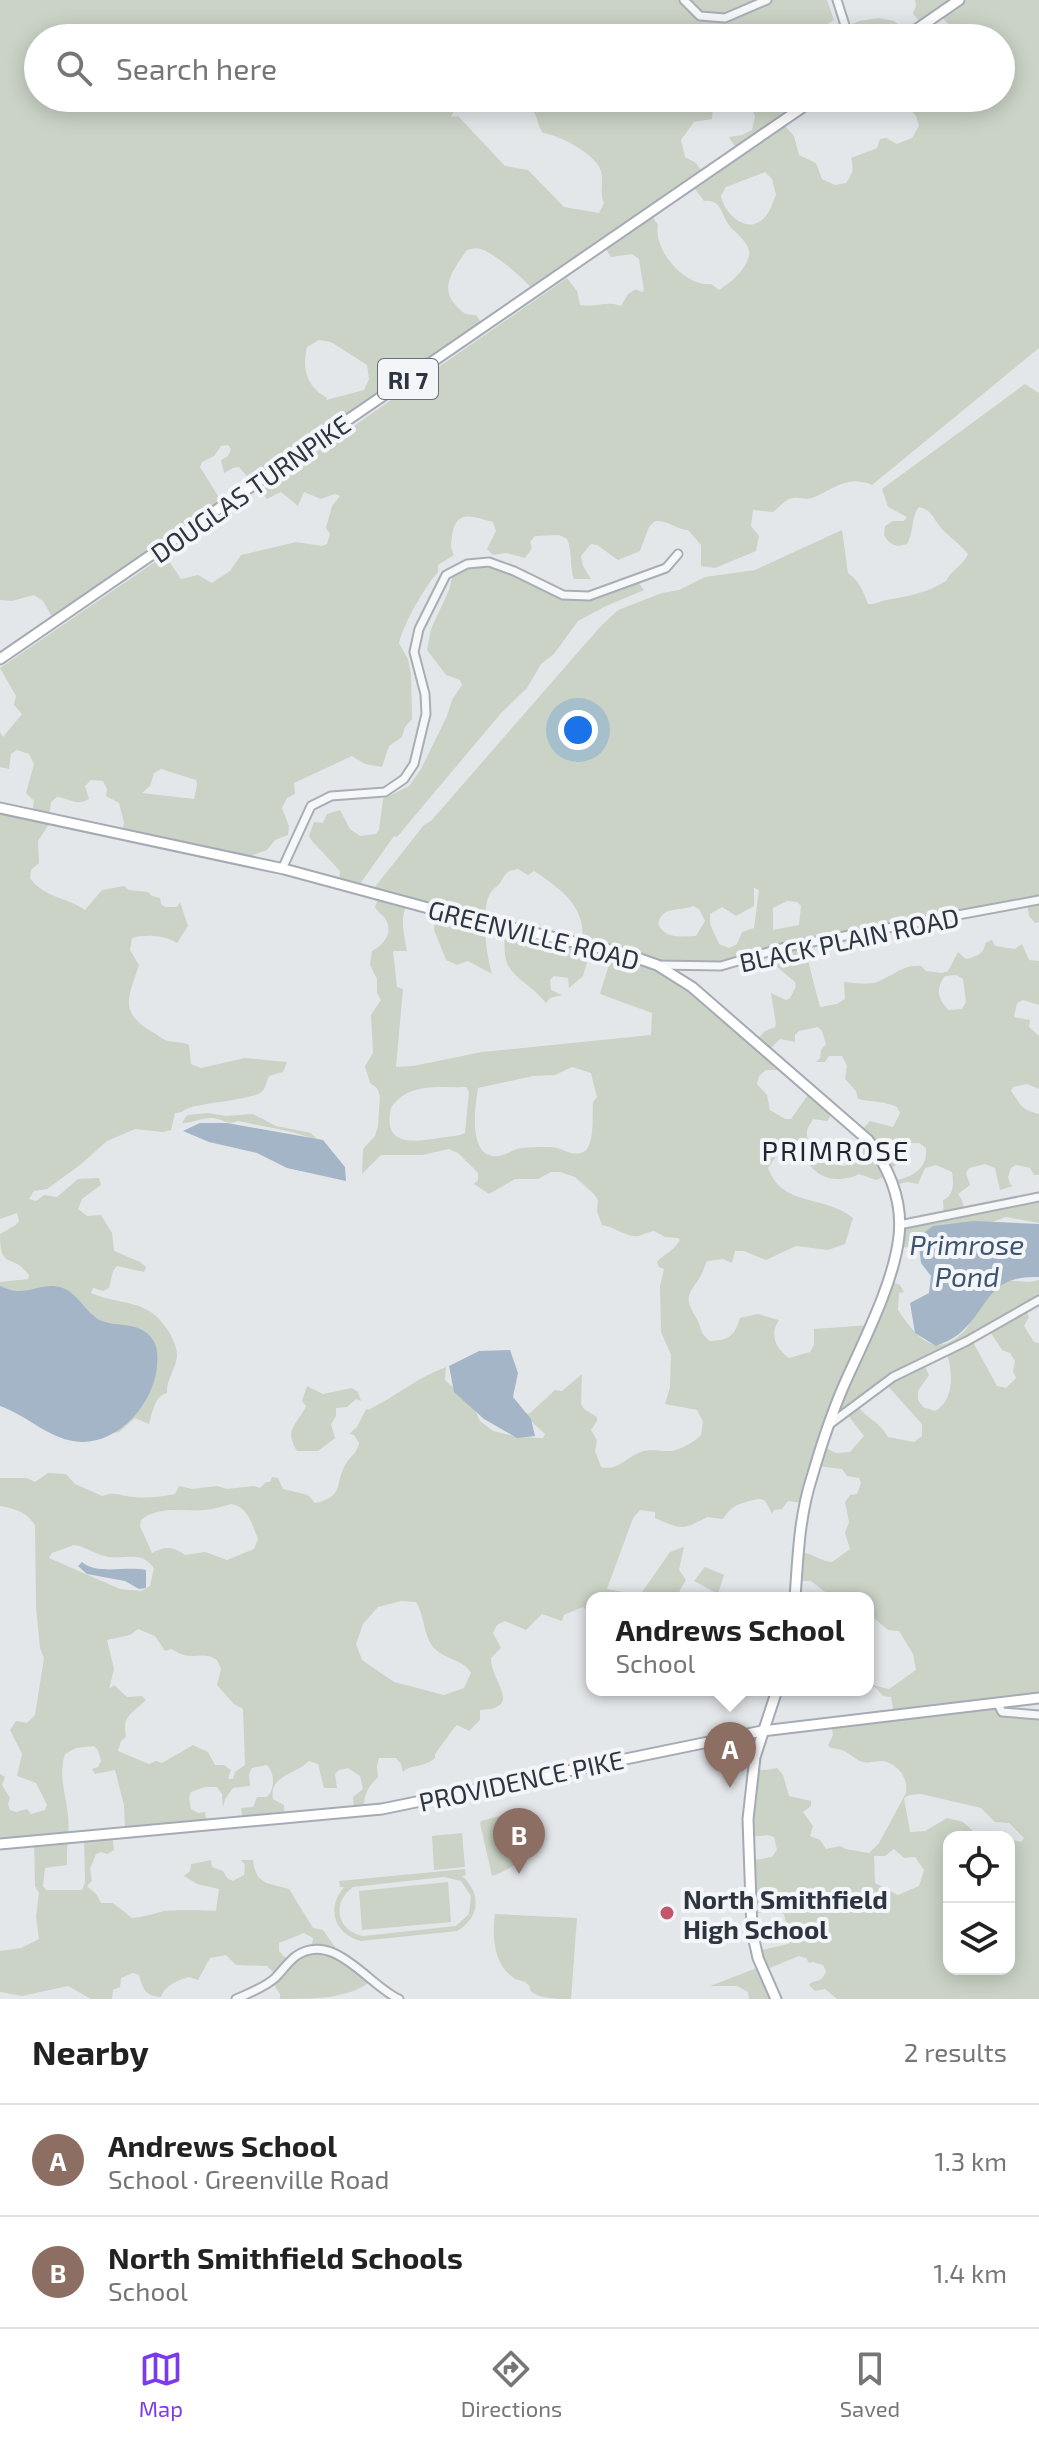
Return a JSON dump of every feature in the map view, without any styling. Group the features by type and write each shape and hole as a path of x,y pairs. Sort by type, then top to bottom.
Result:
{"main road":[{"path":"924,24 959,0"},
{"name":"DOUGLAS TURNPIKE","path":"0,659 796,112"},
{"name":"GREENVILLE ROAD","path":"0,808 282,869 454,915 623,953 657,965 692,987 868,1140 893,1184 899,1225 891,1272 830,1424 805,1502 795,1592"},
{"path":"775,1696 755,1757 749,1796 750,1910 758,1958 776,1999"},
{"name":"PROVIDENCE PIKE","path":"0,1844 382,1809 762,1731 1039,1698"}],"street":[{"path":"684,0 700,16 725,18 767,0"},
{"path":"837,0 845,24"},
{"path":"282,869 311,806 331,796 385,792 404,779 414,764 426,714 425,694 414,652 419,629 446,575 467,564 489,562 563,595 589,596 666,568 678,554"},
{"name":"BLACK PLAIN ROAD","path":"657,965 721,966 785,947 1039,900"},
{"path":"899,1225 1039,1197"},
{"path":"830,1424 893,1377 967,1341 1039,1300"},
{"path":"998,1704 1002,1712 1039,1715"},
{"path":"236,1999 273,1980 299,1954 314,1949 331,1951 345,1959 399,1999"}],"shaded area":[{"path":"0,0 827,0 834,20 828,24 24,24 24,112 453,112 451,117 458,116 505,166 528,170 564,207 599,213 604,203 598,165 567,141 543,133 533,112 712,112 712,119 694,122 681,140 685,157 696,163 703,173 533,290 492,255 480,249 467,250 451,276 448,290 458,308 476,315 482,324 253,483 239,467 224,473 221,460 228,456 231,449 228,445 221,446 200,467 223,504 54,620 43,601 34,595 12,601 0,600","holes":["319,340 331,342 367,365 369,379 364,390 326,400 307,376 307,347"]},
{"path":"915,0 1039,0 1039,348 872,485 848,482 812,498 790,499 773,512 753,510 751,526 759,536 756,551 715,568 701,566 701,545 688,530 655,521 649,527 640,551 618,560 591,544 581,556 591,579 574,579 567,539 559,535 535,536 525,558 506,553 493,555 487,549 496,531 493,522 461,518 452,536 454,555 438,565 438,572 415,606 399,643 408,659 411,675 412,719 402,737 389,746 382,767 365,764 352,756 294,783 295,794 287,798 282,808 289,826 288,835 275,840 267,850 238,860 122,832 124,823 119,803 106,796 103,781 91,780 85,786 89,799 85,801 57,797 51,802 49,816 32,812 34,801 26,793 34,764 29,754 17,750 11,754 9,769 0,767 0,732 3,737 22,714 14,705 16,696 0,668 165,555 181,579 198,575 212,583 230,571 241,555 296,542 327,544 330,534 326,528 332,506 340,496 335,494 321,499 304,492 298,506 281,492 267,499 260,491 567,278 577,291 580,305 621,306 628,294 636,289 644,291 639,259 632,254 611,257 604,246 650,213 658,225 661,245 673,265 691,280 711,284 719,290 744,267 749,256 748,247 729,225 718,205 704,201 695,189 770,137 766,133 738,151 729,137 752,130 753,112 796,112 781,122 794,136 799,155 816,163 822,179 835,185 848,180 852,171 851,158 877,148 880,139 886,138 897,144 912,138 919,126 913,112 1015,112 1015,24 948,24 938,13 921,24 913,13","holes":["765,172 772,179 776,195 766,215 757,223 744,223 731,215 721,196 726,187","161,769 196,780 194,799 142,793 150,786 154,773"]},
{"path":"879,18 898,24 852,24"},
{"path":"1025,384 1039,393 1039,922 1035,923 1029,916 1027,903 804,945 820,1007 845,999 844,982 873,983 915,966 942,973 948,971 958,952 966,959 973,957 981,952 985,943 992,940 995,946 1015,949 1022,944 1029,960 1039,961 1039,1005 1023,1000 1017,1003 1014,1017 1030,1020 1029,1027 1039,1036 1039,1089 1027,1084 1013,1087 1011,1091 1020,1104 1039,1114 1039,1175 1034,1175 1030,1168 1016,1165 1011,1168 1008,1177 1013,1186 1000,1190 995,1168 985,1164 969,1168 966,1173 970,1185 958,1194 965,1212 1039,1197 1039,1223 1006,1217 918,1236 910,1248 898,1246 900,1225 944,1217 943,1200 951,1192 952,1172 936,1165 925,1168 918,1184 907,1182 895,1185 893,1181 917,1171 924,1161 926,1148 919,1143 910,1143 903,1162 888,1169 889,1175 876,1180 859,1174 831,1179 818,1173 793,1148 786,1153 779,1152 768,1168 775,1181 794,1195 830,1206 853,1218 845,1244 828,1250 796,1246 766,1260 744,1251 735,1251 732,1263 723,1259 707,1261 689,1294 689,1302 702,1333 710,1341 730,1336 740,1318 758,1314 779,1320 775,1341 789,1358 810,1352 814,1345 814,1329 870,1325 889,1281 900,1285 904,1292 899,1293 898,1310 905,1320 919,1336 935,1345 954,1339 965,1330 980,1303 1002,1280 1039,1280 1039,1300 1025,1308 1029,1317 1024,1326 1034,1342 1039,1343 1039,1698 1000,1704 1003,1712 1039,1715 1039,1999 837,1999 825,1989 815,1991 809,1985 824,1975 823,1965 809,1963 799,1956 765,1970 776,1999 749,1999 748,1992 737,1986 710,1986 762,1966 758,1951 792,1941 784,1914 751,1913 749,1861 772,1857 777,1850 774,1837 749,1837 754,1769 777,1768 783,1775 789,1796 811,1801 811,1806 803,1812 813,1826 810,1836 820,1840 826,1849 840,1846 869,1853 879,1843 906,1793 904,1778 892,1764 884,1761 863,1762 828,1746 833,1735 831,1723 894,1715 891,1697 883,1696 874,1685 889,1689 916,1670 913,1654 899,1631 888,1630 874,1618 874,1592 825,1592 811,1581 798,1581 798,1552 832,1562 850,1549 845,1533 849,1522 845,1502 850,1495 857,1494 861,1483 859,1478 847,1476 842,1469 817,1466 804,1503 788,1501 782,1509 774,1510 772,1514 764,1500 754,1500 734,1507 723,1519 707,1517 682,1527 655,1518 655,1512 640,1510 633,1518 607,1589 624,1592 586,1592 586,1610 583,1607 564,1615 562,1621 542,1614 526,1630 505,1621 497,1625 493,1633 501,1648 491,1658 502,1692 501,1704 480,1710 480,1720 469,1731 457,1725 435,1758 425,1764 403,1772 396,1758 379,1758 378,1777 367,1792 365,1811 354,1812 353,1797 363,1789 360,1776 348,1768 339,1770 335,1774 337,1788 324,1788 318,1764 309,1761 275,1785 273,1799 284,1805 284,1818 243,1822 241,1808 253,1807 257,1797 267,1797 272,1790 273,1777 267,1765 252,1768 250,1786 233,1788 223,1808 222,1794 217,1787 191,1792 191,1809 198,1813 205,1812 207,1824 125,1831 124,1805 115,1770 95,1774 92,1769 98,1767 101,1761 94,1746 76,1748 65,1754 62,1777 68,1822 67,1865 45,1868 43,1886 46,1890 82,1890 85,1883 84,1836 112,1833 114,1850 96,1854 90,1869 92,1881 87,1886 101,1903 113,1903 132,1918 168,1911 216,1911 219,1889 197,1884 184,1876 190,1871 191,1864 211,1860 212,1867 223,1871 233,1881 244,1875 245,1865 241,1860 253,1860 260,1879 289,1889 313,1928 323,1930 342,1957 372,1980 364,1986 330,1997 280,1999 272,1982 277,1976 267,1966 236,1965 226,1955 210,1958 198,1980 189,1977 176,1981 161,1997 148,1993 139,1975 133,1973 121,1978 120,1987 113,1990 112,1999 91,1999 68,1986 22,1996 0,1992 0,1951 21,1948 39,1939 36,1917 39,1893 35,1886 34,1841 0,1843 0,1774 5,1777 2,1785 10,1798 10,1810 27,1809 31,1814 45,1810 47,1805 36,1783 17,1776 22,1754 10,1730 16,1721 27,1723 35,1715 44,1658 40,1648 36,1607 35,1525 20,1511 0,1506 0,1478 27,1478 35,1482 48,1473 66,1474 75,1484 102,1496 157,1497 175,1494 179,1486 192,1489 217,1486 227,1489 260,1488 272,1477 278,1478 283,1489 308,1495 315,1503 335,1493 345,1465 359,1443 354,1435 349,1434 357,1427 366,1409 446,1367 445,1380 473,1406 480,1421 493,1431 519,1437 543,1438 545,1434 521,1412 529,1414 555,1390 562,1391 582,1374 581,1404 597,1417 591,1430 597,1440 595,1451 601,1467 615,1466 644,1451 676,1450 701,1435 703,1422 697,1410 665,1404 670,1387 671,1355 661,1332 660,1286 664,1269 657,1262 674,1248 680,1240 678,1238 665,1237 654,1231 631,1236 602,1225 594,1194 575,1177 560,1172 551,1172 538,1179 515,1179 489,1194 474,1184 478,1173 458,1153 449,1149 422,1155 381,1155 362,1174 363,1149 375,1136 378,1126 380,1096 377,1088 370,1083 365,1066 373,1053 371,1015 381,1000 377,993 377,979 370,965 372,951 384,941 388,932 387,922 375,907 379,895 371,892 424,825 431,821 618,610 662,593 679,590 705,577 755,570 842,530 848,573 858,583 868,604 917,594 946,581 968,554 943,530 931,513 919,507 907,544 896,546 891,543 884,535 885,526 893,521 904,521 907,517 888,507 882,489","holes":["518,869 528,875 534,871 570,900 580,919 582,943 506,927 505,957 514,973 546,1003 550,998 562,995 551,990 550,980 554,976 568,978 569,988 583,976 592,946 613,951 600,994 652,1013 651,1035 482,1052 396,1067 403,989 397,987 393,951 407,951 403,920 408,902 436,910 434,930 446,960 457,965 468,961 492,974 486,944 488,899 509,872","754,888 759,890 754,928 742,932 737,944 729,948 719,944 710,924 710,914 722,907 736,916 754,906","787,901 797,902 801,906 799,925 773,930 773,908","693,906 699,909 705,921 696,936 674,936 665,933 658,924 667,912","762,954 796,986 786,1000 771,993 776,1024 756,1041 663,965 738,963","956,975 963,979 966,1002 962,1009 949,1010 940,998 940,985 945,976","818,1027 826,1044 816,1062 825,1062 829,1056 842,1056 847,1066 845,1079 856,1091 858,1099 897,1107 900,1113 893,1127 870,1121 861,1131 865,1137 845,1166 820,1155 807,1138 807,1130 813,1119 827,1121 835,1110 810,1092 791,1119 785,1119 770,1110 767,1095 757,1084 759,1076 766,1070 778,1070 781,1064 768,1051 780,1039 795,1042 799,1031","572,1067 591,1073 597,1097 593,1102 592,1135 585,1151 576,1154 554,1147 541,1147 517,1149 499,1156 482,1150 475,1131 478,1088 533,1076 555,1075","466,1087 469,1092 465,1133 411,1141 396,1136 391,1130 391,1108 406,1094 424,1088","989,1330 1002,1350 1010,1353 1015,1361 1013,1371 1016,1378 1006,1388 997,1386 972,1340","946,1352 951,1384 946,1400 935,1411 923,1407 918,1400 918,1391 929,1375 923,1362","885,1383 922,1424 922,1436 914,1442 888,1437 857,1405","847,1414 864,1436 850,1452 836,1453 824,1447 832,1422","231,1504 245,1512 258,1539 254,1549 227,1560 205,1552 185,1555 169,1548 152,1553 140,1526 141,1520 156,1512 205,1510","74,1545 105,1556 143,1559 154,1568 150,1586 141,1591 120,1589 49,1558 52,1553","401,1601 416,1602 431,1644 439,1653 464,1665 471,1673 464,1688 444,1695 394,1682 362,1660 356,1644 363,1624 378,1607","138,1629 155,1636 165,1651 171,1649 184,1655 217,1660 221,1669 217,1685 234,1704 243,1709 245,1765 235,1772 233,1779 228,1779 231,1770 224,1765 215,1765 208,1752 193,1745 162,1763 156,1761 149,1764 118,1751 126,1737 127,1719 146,1700 142,1696 127,1697 114,1685 109,1689 114,1669 107,1640 130,1635","894,1849 904,1858 915,1857 924,1870 919,1886 898,1895 875,1883 874,1856 885,1856","304,1933 313,1938 311,1950 289,1962 279,1951 279,1943"]},
{"path":"484,560 567,591 593,590 634,577 644,590 578,621 554,654 541,664 527,688 502,712 397,837 394,836 357,888 339,883 340,871 309,836 314,822 323,823 327,814 340,810 350,829 360,836 376,834 383,799 409,786 421,769 452,700 462,685 460,680 446,675 427,650 431,629 449,590 453,573"},
{"path":"0,813 49,824 38,841 39,863 31,870 30,878 42,890 85,910 102,890 124,886 160,898 165,907 177,907 180,902 188,926 177,943 155,936 132,938 130,950 139,965 129,1004 135,1018 143,1025 164,1040 189,1045 191,1064 201,1068 245,1058 287,1062 283,1072 269,1076 260,1093 175,1113 171,1130 135,1129 107,1141 47,1189 34,1191 29,1199 36,1201 44,1195 57,1197 78,1179 99,1178 101,1185 82,1199 78,1209 87,1216 101,1215 112,1233 114,1251 146,1267 144,1272 117,1266 109,1288 103,1291 93,1288 91,1293 152,1313 169,1332 176,1349 176,1361 167,1393 157,1401 149,1424 135,1418 119,1432 82,1438 0,1395 0,1282 28,1279 29,1275 18,1264 5,1258 0,1234 19,1221 17,1213 0,1219"},
{"path":"208,1113 226,1116 253,1114 276,1126 311,1133 318,1140 238,1121 231,1123 211,1118 182,1123 187,1115"},
{"path":"307,1386 323,1394 352,1388 358,1392 361,1401 356,1399 347,1407 336,1408 331,1424 335,1438 318,1451 297,1451 291,1437 293,1427 306,1406 302,1401"},
{"path":"684,1547 679,1570 686,1580 680,1592 642,1592 670,1552"},
{"path":"705,1567 724,1575 719,1592 694,1581"},
{"path":"531,1810 536,1821 534,1842 521,1859 492,1876 480,1823"},
{"path":"462,1833 465,1867 434,1870 432,1836"},
{"path":"465,1869 466,1875 462,1876 473,1890 476,1905 465,1926 457,1931 361,1941 344,1933 336,1919 335,1903 344,1887 340,1887 339,1881","holes":["444,1877 461,1881 471,1896 469,1914 456,1926 363,1936 347,1928 340,1916 342,1901 353,1887"]},
{"path":"448,1882 451,1922 362,1930 359,1891"},
{"path":"495,1914 577,1918 571,1999 537,1995 525,1982 507,1972 496,1949"}],"water":[{"path":"200,1123 227,1123 323,1140 345,1167 346,1181 287,1168 257,1153 209,1142 183,1131"},
{"name":"Primrose Pond","path":"974,1221 1039,1224 1039,1277 1008,1281 999,1287 959,1334 936,1346 915,1333 910,1303 929,1293 931,1276 921,1263 918,1237 933,1226"},
{"path":"0,1286 17,1291 59,1287 70,1292 102,1321 137,1328 148,1334 157,1349 157,1367 149,1394 133,1418 110,1435 96,1440 70,1441 0,1406"},
{"path":"510,1350 518,1373 513,1397 531,1419 535,1436 517,1438 484,1419 454,1392 449,1366 479,1351"},
{"path":"82,1562 103,1569 146,1570 146,1588 139,1589 125,1581 87,1574 78,1566"}],"place":[{"name":"Andrews School","path":"730,1788"},
{"name":"North Smithfield Schools","path":"519,1874"},
{"name":"North Smithfield High School","path":"667,1913"}],"district":[{"name":"PRIMROSE","path":"836,1150"}]}
